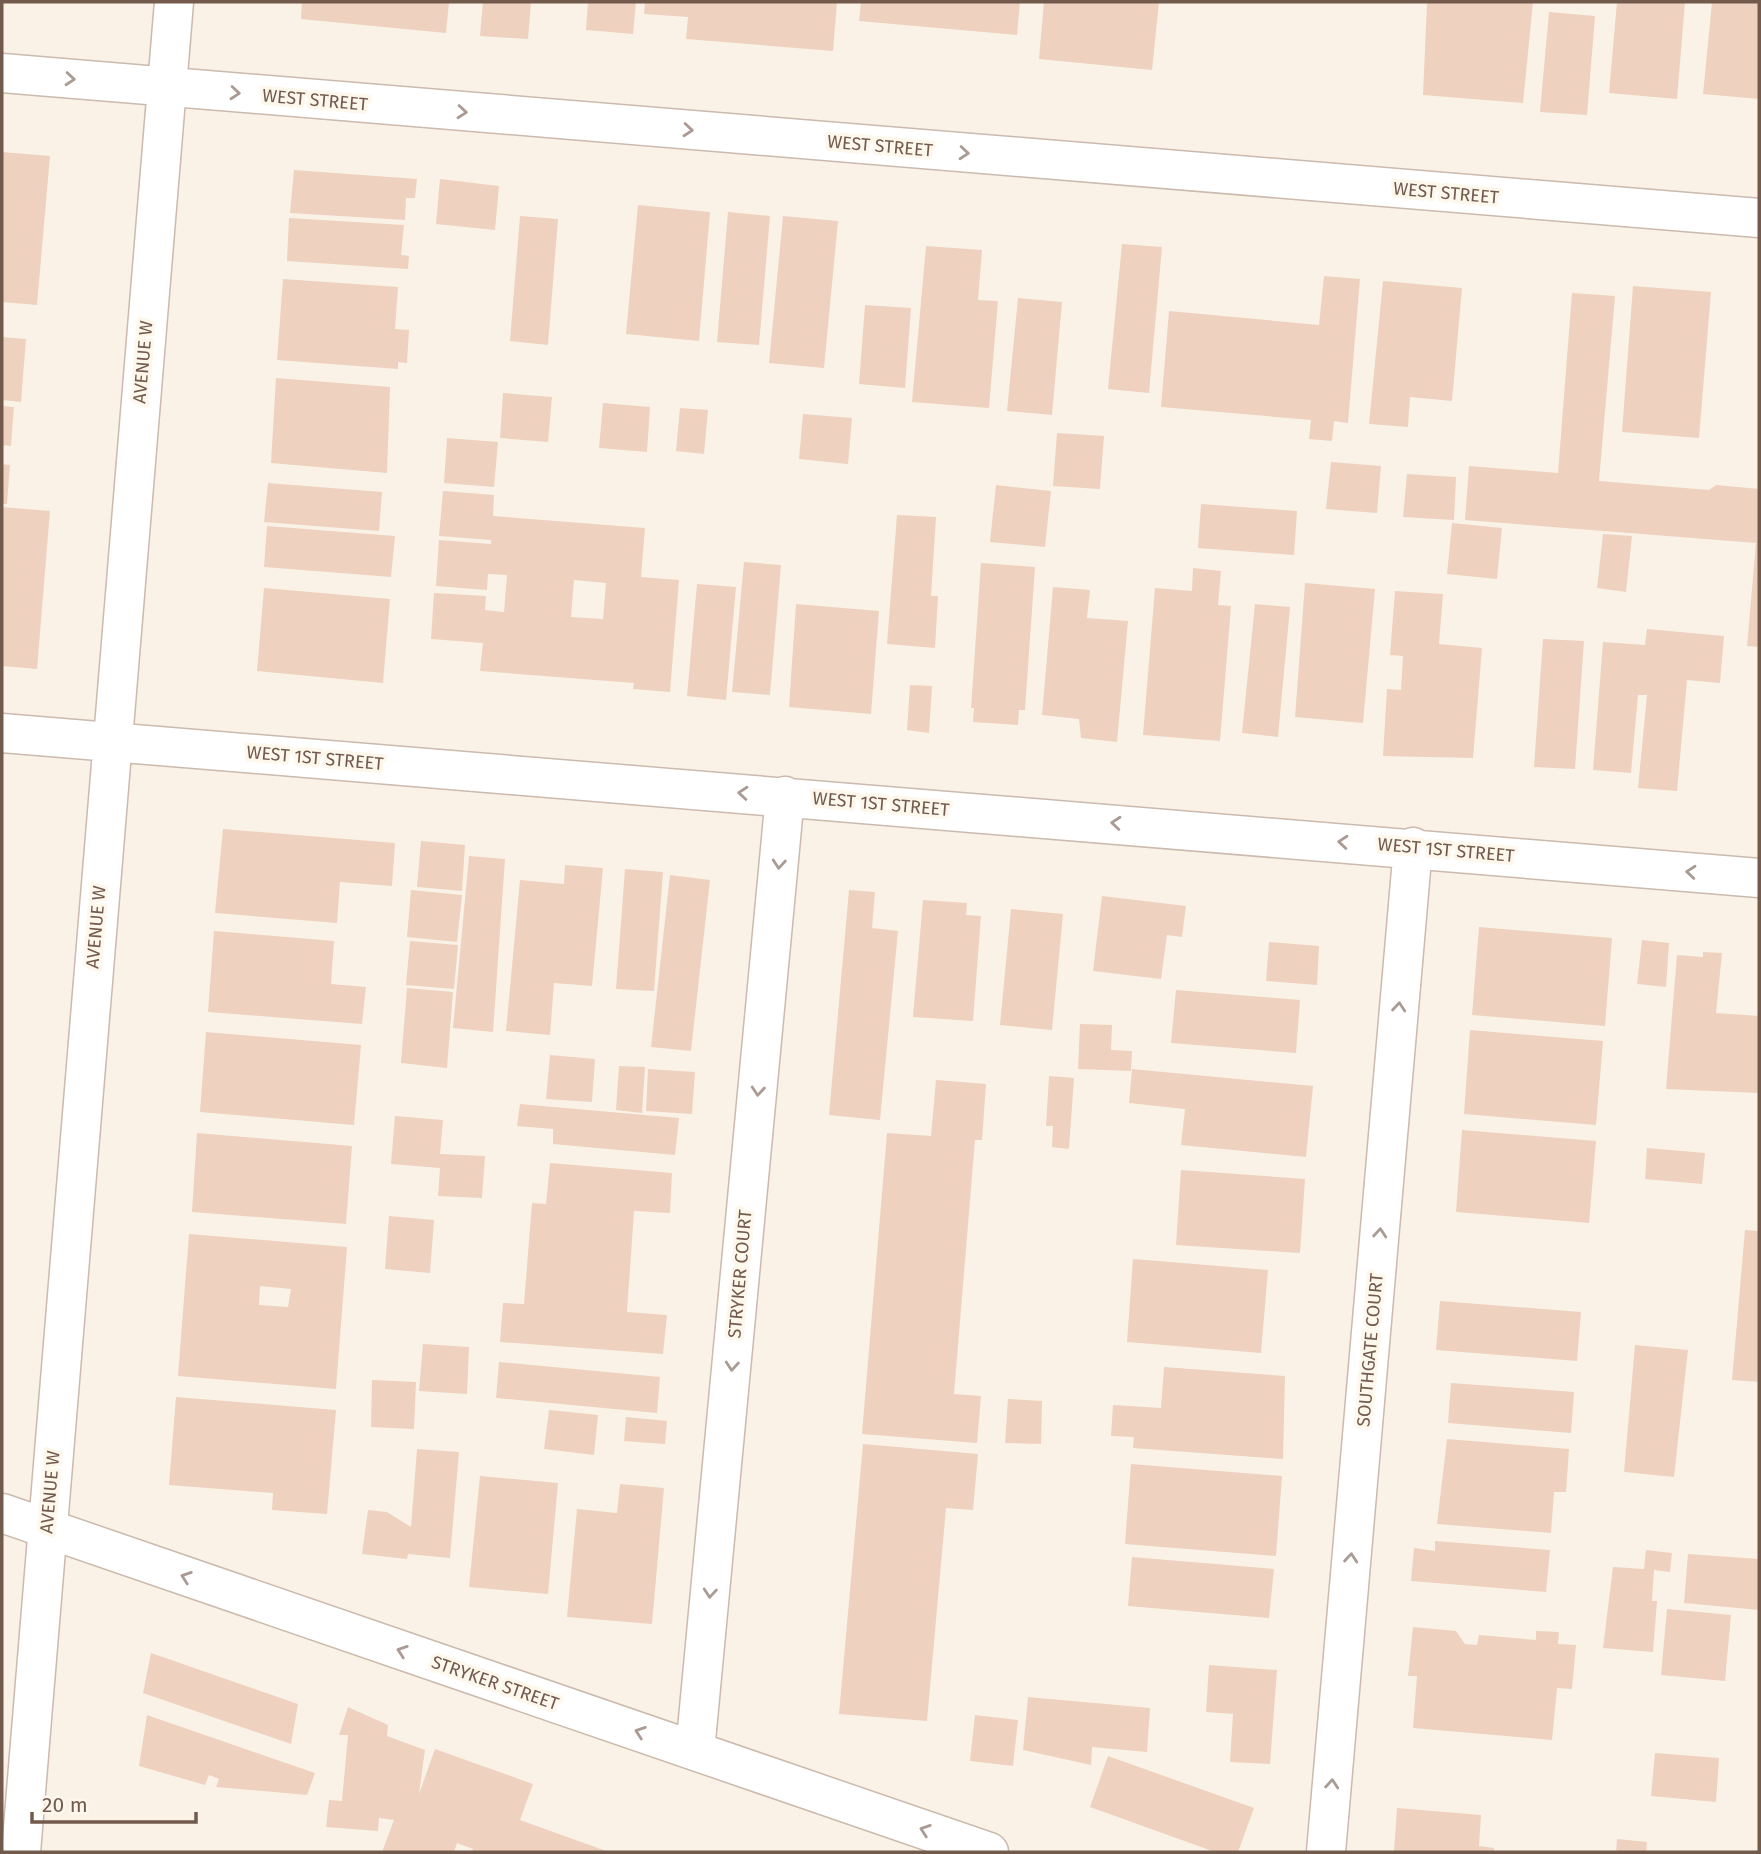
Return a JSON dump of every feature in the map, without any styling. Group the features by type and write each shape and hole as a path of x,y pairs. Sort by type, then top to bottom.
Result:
{"street":[{"name":"AVENUE W","path":"20,1852 174,2"},
{"name":"WEST STREET","path":"2,73 1759,218"},
{"name":"WEST 1ST STREET","path":"2,733 1413,847 1759,878"},
{"name":"STRYKER COURT","path":"695,1751 786,796"},
{"name":"SOUTHGATE COURT","path":"1326,1852 1413,847"},
{"name":"STRYKER STREET","path":"2,1513 989,1852"}],"building":[{"path":"302,2 449,2 446,33 301,19"},
{"path":"483,2 531,2 528,39 480,36"},
{"path":"588,2 636,2 633,34 586,30"},
{"path":"645,2 837,2 833,51 686,39 688,17 644,14"},
{"path":"861,2 1020,2 1017,35 859,21"},
{"path":"1044,2 1159,2 1152,70 1039,59"},
{"path":"1427,2 1533,2 1523,103 1423,95"},
{"path":"1617,2 1685,2 1677,99 1609,93"},
{"path":"1712,2 1759,2 1759,99 1703,94"},
{"path":"1549,12 1595,16 1587,115 1540,112"},
{"path":"2,152 50,156 37,305 2,302"},
{"path":"294,170 417,179 415,198 406,198 405,220 290,213"},
{"path":"440,179 499,186 495,230 436,224"},
{"path":"638,205 710,212 699,341 626,334"},
{"path":"728,212 770,216 759,345 717,342"},
{"path":"520,216 558,219 548,345 510,341"},
{"path":"783,216 838,221 824,368 769,363"},
{"path":"289,218 404,225 401,255 409,256 408,269 287,261"},
{"path":"1122,244 1162,247 1149,393 1108,389"},
{"path":"926,246 982,250 978,300 998,301 989,408 912,402"},
{"path":"1324,276 1360,279 1348,423 1334,421 1332,441 1309,439 1311,420 1161,407 1169,311 1319,325"},
{"path":"283,279 398,287 395,329 409,330 407,363 398,362 398,369 277,360"},
{"path":"1383,281 1462,288 1452,401 1410,397 1408,427 1369,424"},
{"path":"1633,286 1711,292 1699,438 1622,432"},
{"path":"1572,293 1615,296 1599,481 1709,490 1716,485 1759,489 1759,647 1747,646 1756,543 1465,520 1469,466 1558,473"},
{"path":"1018,298 1062,302 1052,415 1007,411"},
{"path":"865,305 911,308 905,388 859,384"},
{"path":"2,337 26,339 21,402 2,400"},
{"path":"276,378 390,387 387,473 271,463"},
{"path":"503,393 552,397 548,442 500,438"},
{"path":"603,403 650,407 647,452 599,448"},
{"path":"2,406 14,407 11,446 2,445"},
{"path":"680,408 708,410 704,454 676,451"},
{"path":"803,414 852,418 848,464 799,459"},
{"path":"1057,433 1104,436 1100,489 1053,486"},
{"path":"447,438 498,442 494,487 444,483"},
{"path":"1331,462 1381,466 1377,513 1326,509"},
{"path":"2,464 10,465 7,504 2,504"},
{"path":"1407,474 1456,477 1454,520 1403,517"},
{"path":"268,483 382,492 379,531 264,522"},
{"path":"996,485 1051,491 1045,547 990,542"},
{"path":"443,491 494,495 493,516 645,528 641,577 679,580 670,692 633,689 634,683 480,671 483,643 431,639 434,593 486,596 485,610 504,612 507,575 488,574 487,590 436,586 439,540 491,544 491,540 439,536","holes":["574,580 606,583 603,619 571,617"]},
{"path":"1201,504 1297,511 1294,555 1198,548"},
{"path":"2,507 50,511 37,669 2,666"},
{"path":"897,515 936,517 931,596 938,596 935,648 887,644"},
{"path":"1452,523 1502,528 1497,579 1447,574"},
{"path":"267,526 395,536 391,577 264,567"},
{"path":"1603,534 1632,536 1626,592 1597,588"},
{"path":"744,562 781,565 770,695 732,692"},
{"path":"981,563 1035,567 1025,710 1019,710 1018,725 973,722 974,708 971,708"},
{"path":"1193,568 1221,571 1218,605 1231,606 1220,741 1143,735 1155,588 1192,591"},
{"path":"1305,583 1375,589 1363,723 1295,717"},
{"path":"697,584 736,587 726,700 687,696"},
{"path":"1053,587 1090,590 1087,618 1128,621 1117,742 1081,738 1079,719 1042,715"},
{"path":"264,588 390,599 383,683 257,671"},
{"path":"1395,591 1443,594 1439,644 1482,648 1473,758 1383,756 1387,689 1401,690 1403,656 1390,655"},
{"path":"796,604 879,611 871,714 789,707"},
{"path":"1255,604 1290,607 1278,737 1242,733"},
{"path":"1647,629 1724,636 1720,683 1687,680 1677,791 1638,788 1647,695 1638,695 1631,773 1593,770 1603,642 1645,645"},
{"path":"1543,639 1584,641 1575,769 1534,767"},
{"path":"910,685 932,686 929,733 907,730"},
{"path":"223,829 395,843 392,886 340,882 337,923 215,913"},
{"path":"421,841 465,845 462,891 417,887"},
{"path":"469,856 505,859 493,1032 453,1028"},
{"path":"565,865 603,868 592,986 554,983 550,1035 506,1031 520,880 564,884"},
{"path":"625,869 663,872 654,991 616,989"},
{"path":"670,875 710,880 691,1051 651,1047"},
{"path":"411,890 462,895 457,942 407,937"},
{"path":"849,890 875,892 872,928 898,931 880,1120 829,1115"},
{"path":"1102,896 1186,906 1182,937 1167,935 1161,979 1093,971"},
{"path":"923,900 967,903 966,915 981,916 973,1021 913,1017"},
{"path":"1011,909 1063,914 1052,1030 1000,1025"},
{"path":"1479,927 1612,938 1605,1026 1472,1015"},
{"path":"214,931 334,941 331,984 366,987 362,1024 208,1012"},
{"path":"1642,940 1669,943 1666,987 1637,984"},
{"path":"410,941 458,945 454,989 406,985"},
{"path":"1269,942 1319,946 1317,985 1266,981"},
{"path":"1703,952 1722,953 1716,1013 1759,1016 1759,1093 1666,1089 1677,955 1703,957"},
{"path":"407,988 453,992 447,1068 401,1063"},
{"path":"1176,990 1300,1000 1296,1053 1171,1043"},
{"path":"1080,1024 1112,1025 1111,1050 1132,1051 1131,1071 1078,1069"},
{"path":"1470,1030 1603,1041 1596,1125 1464,1114"},
{"path":"206,1032 361,1045 354,1125 200,1112"},
{"path":"550,1055 595,1059 592,1102 546,1099"},
{"path":"619,1066 645,1067 642,1113 616,1110"},
{"path":"648,1069 695,1072 692,1114 646,1111"},
{"path":"1132,1069 1313,1086 1306,1157 1181,1145 1185,1109 1129,1103"},
{"path":"1049,1076 1074,1078 1069,1149 1052,1147 1053,1126 1046,1126"},
{"path":"936,1080 986,1084 982,1140 975,1140 954,1394 981,1396 977,1443 862,1434 887,1133 931,1136"},
{"path":"520,1104 679,1118 675,1155 553,1144 553,1129 517,1126"},
{"path":"395,1116 443,1120 440,1154 485,1156 482,1198 438,1196 440,1168 391,1164"},
{"path":"1462,1130 1596,1141 1589,1223 1456,1212"},
{"path":"197,1133 352,1146 346,1224 192,1212"},
{"path":"1647,1148 1705,1153 1702,1184 1645,1179"},
{"path":"550,1163 672,1173 670,1213 634,1211 627,1312 667,1315 663,1354 500,1342 503,1303 524,1304 532,1203 546,1204"},
{"path":"1181,1170 1305,1179 1300,1253 1176,1245"},
{"path":"389,1216 434,1220 430,1273 385,1269"},
{"path":"1745,1230 1759,1231 1759,1382 1732,1380"},
{"path":"189,1234 347,1247 336,1389 178,1376","holes":["260,1286 291,1289 288,1307 259,1305"]},
{"path":"1133,1259 1268,1270 1261,1353 1127,1342"},
{"path":"1440,1301 1581,1312 1577,1361 1436,1350"},
{"path":"423,1344 469,1347 467,1394 419,1391"},
{"path":"1635,1345 1688,1350 1674,1477 1624,1472"},
{"path":"499,1362 660,1377 657,1413 496,1398"},
{"path":"1164,1367 1285,1376 1283,1459 1133,1448 1134,1437 1111,1436 1113,1405 1161,1408"},
{"path":"372,1380 416,1382 414,1429 371,1427"},
{"path":"1451,1383 1574,1392 1571,1433 1448,1423"},
{"path":"176,1397 336,1410 327,1514 272,1510 273,1493 169,1485"},
{"path":"1008,1399 1042,1401 1041,1444 1005,1443"},
{"path":"549,1410 598,1415 594,1455 544,1449"},
{"path":"626,1417 667,1421 665,1444 624,1441"},
{"path":"1447,1439 1569,1449 1566,1492 1554,1492 1551,1533 1437,1524"},
{"path":"863,1444 978,1454 973,1510 946,1508 927,1721 839,1714"},
{"path":"417,1449 459,1452 450,1558 408,1554 407,1559 362,1554 368,1510 387,1512 411,1527"},
{"path":"1131,1464 1282,1476 1276,1556 1125,1544"},
{"path":"480,1476 558,1483 548,1594 469,1587"},
{"path":"620,1484 664,1488 652,1624 567,1617 577,1509 617,1513"},
{"path":"1435,1541 1550,1550 1546,1592 1411,1581 1414,1548 1435,1551"},
{"path":"1646,1550 1672,1553 1670,1572 1654,1570 1652,1601 1657,1601 1653,1652 1603,1648 1613,1567 1644,1569"},
{"path":"1688,1554 1759,1559 1759,1610 1684,1603"},
{"path":"1132,1557 1274,1569 1269,1618 1128,1606"},
{"path":"1667,1609 1731,1615 1725,1681 1661,1675"},
{"path":"1413,1627 1456,1631 1465,1644 1477,1645 1479,1635 1536,1640 1536,1631 1559,1632 1558,1644 1576,1645 1572,1689 1557,1688 1552,1740 1413,1728 1417,1676 1408,1676"},
{"path":"151,1653 298,1704 291,1744 143,1693"},
{"path":"1209,1665 1277,1670 1270,1764 1230,1762 1233,1714 1206,1712"},
{"path":"1028,1697 1150,1708 1147,1752 1092,1747 1091,1765 1023,1750"},
{"path":"348,1707 388,1725 387,1736 425,1750 419,1794 435,1749 533,1784 520,1820 609,1852 472,1852 473,1849 457,1843 454,1852 382,1852 394,1820 379,1818 378,1831 326,1827 329,1800 342,1801 348,1735 339,1735"},
{"path":"147,1715 315,1773 307,1795 216,1787 219,1779 209,1775 205,1785 139,1766"},
{"path":"975,1715 1018,1720 1013,1766 970,1761"},
{"path":"1655,1753 1719,1758 1716,1802 1651,1796"},
{"path":"1108,1756 1254,1808 1238,1852 1215,1852 1090,1807"},
{"path":"1397,1808 1481,1815 1479,1846 1494,1848 1494,1852 1394,1852"},
{"path":"1617,1839 1647,1842 1646,1852 1616,1852"}]}
